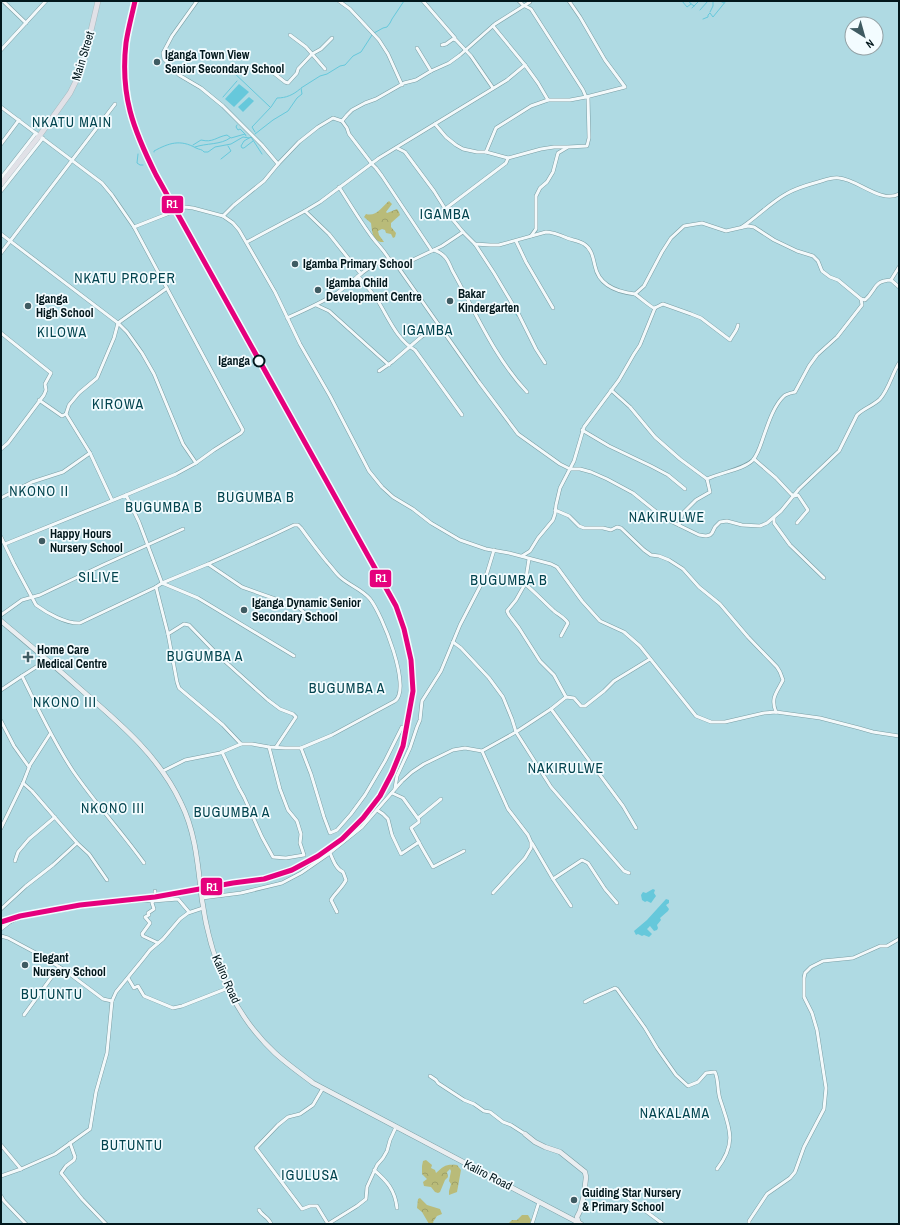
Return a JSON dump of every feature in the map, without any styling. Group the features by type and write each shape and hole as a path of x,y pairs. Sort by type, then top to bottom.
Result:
{"main road":[{"name":"Main Street","path":"1,184 40,135 70,93 84,60 98,1"},
{"name":"Kaliro Road","path":"1,621 125,728 143,746 163,771 181,803 191,832 197,857 203,908 215,957 233,1000 246,1019 274,1052 313,1083 580,1224"},
{"path":"525,1134 535,1142 560,1152 585,1172 586,1177 584,1195 580,1211 577,1216 580,1224"}],"street":[{"path":"3,1 26,23"},
{"path":"2,48 46,1"},
{"path":"197,1 172,36 163,53 164,59 179,75 201,88 230,112 278,164"},
{"path":"339,1 350,9 379,40 388,54 402,85"},
{"path":"423,1 456,40 472,56 493,88"},
{"path":"519,1 531,9"},
{"path":"342,121 352,110 448,63 466,51 493,26 530,1 531,9 587,97 589,138 587,146 554,147 508,158 486,152 463,149 446,137 435,124"},
{"path":"486,152 496,128 531,106 548,100 570,100 625,87 605,60 569,1"},
{"path":"493,26 538,83 548,100"},
{"path":"290,35 306,47 325,68"},
{"path":"266,67 288,83 297,73 298,69 312,54 321,49 332,38"},
{"path":"442,45 453,39 456,40"},
{"path":"417,48 431,71"},
{"path":"247,242 305,211 379,158 507,80 524,65"},
{"path":"1,253 115,104"},
{"path":"1,107 102,183 112,195 134,228 243,430 241,434 176,474 5,544"},
{"path":"223,216 234,205 264,181 299,142 318,127 333,118 342,121 349,134 382,176 433,251 442,253 448,259 452,270 493,346 527,392"},
{"path":"1,144 19,120"},
{"name":"Main Street","path":"1,178 40,135"},
{"name":"Main Street","path":"1,191 40,135"},
{"path":"404,143 405,152"},
{"path":"531,236 536,229 536,196 540,188 547,182 553,172 558,153 568,147"},
{"path":"397,148 405,152 463,232 475,244 519,315 536,349 545,363"},
{"path":"445,208 506,163 508,158"},
{"path":"739,229 786,194 810,184 829,179 839,178 850,180 877,194 892,197 899,194"},
{"path":"339,187 374,239 389,259 391,259 398,267 479,382 518,434 547,455 570,469 580,469 597,474 633,493 664,518 699,535 706,536 712,533 720,522 726,521 742,525 760,526 774,518 799,490 839,451 857,415 880,399 886,391 899,363"},
{"path":"134,228 185,207 223,216 233,223 247,242 275,292 308,358 330,396 369,471 382,487 393,497 413,509 431,523 460,540 486,549 509,552 557,567 582,601 600,621 624,632 640,646 696,716 711,722 725,722 764,713 776,712 820,718 873,732 899,736"},
{"path":"305,211 329,234 373,293 400,337 409,347 415,350 462,415"},
{"path":"635,294 644,286 671,238 684,226 702,223 726,231 748,226 754,227 774,240 813,256 818,261 822,271 830,277 838,280 861,299 862,305 837,337 817,355 809,366 795,392 784,395 779,402 770,418 760,447 754,459 747,465 707,479"},
{"path":"398,267 433,251 463,232"},
{"path":"475,244 490,246 516,241 546,232 552,232 584,244 590,250 596,268 603,282 620,292 635,294 652,308 655,308"},
{"path":"1,234 118,322 127,332 142,353 154,374 183,444 196,463"},
{"path":"516,241 526,262 553,308"},
{"path":"348,259 360,264 372,266"},
{"path":"288,318 316,305 336,293 372,266 389,259"},
{"path":"891,280 899,267"},
{"path":"861,299 865,300 870,296 878,283 883,280 891,280 899,287"},
{"path":"66,414 72,401 97,378 114,338 118,322 167,288"},
{"path":"522,556 530,551 555,514 560,488 574,461 582,430 619,380 640,345 655,308 663,304 701,318 730,340 737,330 738,325"},
{"path":"316,305 328,311 388,365"},
{"path":"379,371 439,325"},
{"path":"1,333 51,373 45,384 46,390 44,395 8,443 1,449"},
{"path":"611,390 630,407 655,437 680,459 707,479 710,492 696,500 682,514 679,525"},
{"path":"39,400 62,416 66,414"},
{"path":"66,414 90,453 112,500"},
{"path":"582,430 609,446 668,475 685,489"},
{"path":"1,498 32,482 63,472 90,453"},
{"path":"754,459 776,478 791,494 794,496 798,495 808,510 797,523"},
{"path":"574,461 575,465 580,469"},
{"path":"126,495 148,545 162,583 198,598 294,656"},
{"path":"555,510 569,516 579,526 584,528 603,528 611,530 617,526 644,550 669,560 683,569 699,587 720,604 780,672 783,680 774,697 773,705 776,712"},
{"path":"774,518 774,523 790,545 824,578"},
{"path":"1,537 36,605 67,622 80,623 162,583 294,525 298,525 301,528 339,576 351,586 362,591 370,599 387,630 398,668 400,686 398,698 332,735 301,748 293,749 241,744 222,752 185,760 163,771"},
{"path":"1,614 15,604 40,595 184,529"},
{"path":"395,789 397,776 410,748 420,720 422,701 441,671 466,611 487,573 494,550"},
{"path":"529,559 524,584 516,600 508,610 509,615 540,661 554,675 566,697"},
{"path":"208,564 242,587 298,607 308,615"},
{"path":"524,584 566,620 568,626 561,636"},
{"path":"156,587 168,634 179,688 223,725 241,744"},
{"path":"168,634 184,624 189,625 219,656 268,700 296,717 276,747"},
{"path":"453,642 462,648 489,678 502,697 516,732 551,787 624,871 629,873"},
{"path":"202,898 241,893 282,883 310,868 362,827 392,792 412,772 453,750 465,748 482,751 516,732 552,709 566,697 574,698 581,706 585,706 614,681 650,659"},
{"path":"1,690 47,660"},
{"path":"22,676 50,734 72,770 89,794 118,828 144,863"},
{"path":"552,709 623,806 636,828"},
{"path":"1,721 14,746 29,767"},
{"path":"301,748 330,833 338,830 365,795 385,761 402,727"},
{"path":"1,828 23,783 29,767 50,734"},
{"path":"222,752 273,857 286,858 304,855 300,843 301,834 297,820 288,810 280,789 269,747"},
{"path":"482,751 508,809 528,835 553,879 571,906"},
{"path":"23,783 77,843 89,854 107,880"},
{"path":"392,792 402,798 420,820 411,828 434,867 464,851"},
{"path":"418,818 441,798"},
{"path":"377,810 388,819 392,835 401,854 418,842"},
{"path":"1,813 6,817"},
{"path":"16,861 18,852 54,817"},
{"path":"493,893 525,858 531,848 531,842"},
{"path":"1,910 26,886 53,865 77,843"},
{"path":"330,853 340,871 343,872 346,880 331,900 337,912"},
{"path":"553,879 582,860 588,863 617,904"},
{"path":"155,891 155,897 152,903 154,908 148,913 149,915 145,917 150,923 142,934 146,939 158,943"},
{"path":"1,929 10,922 20,918 102,903 178,899 189,912"},
{"path":"1,1176 56,1154 90,1129 96,1092 107,1053 112,1001 116,992 142,959 180,919 189,912 203,908"},
{"path":"1,936 8,938 59,967 103,999 112,1001"},
{"path":"749,1224 749,1221 767,1194 789,1179 795,1172 804,1147 824,1109 826,1088 817,1030 812,1012 804,997 805,973 811,967 823,961 853,958 880,946 887,946 899,939"},
{"path":"24,1015 59,967"},
{"path":"128,978 134,988 138,986 144,996 173,1008 228,988"},
{"path":"585,1002 595,996 602,995 616,988 645,1028 656,1048 676,1075 688,1086 698,1082 706,1073 715,1072 718,1078 719,1093 727,1118 730,1136 728,1150 717,1169"},
{"path":"430,1076 464,1100 474,1104 484,1111 490,1112 503,1122 525,1134"},
{"path":"323,1088 313,1106 300,1114 288,1118 278,1125 256,1148 302,1209 310,1206 317,1206 328,1224 366,1199 367,1187 376,1164 383,1158 396,1127"},
{"path":"70,1143 75,1157 74,1160 66,1166 61,1174 106,1224"},
{"path":"1,1145 21,1169"},
{"path":"374,1170 384,1179 396,1197 397,1208"},
{"path":"620,1192 663,1224"},
{"path":"1,1196 26,1224"},
{"path":"532,1224 539,1202"},
{"path":"259,1210 261,1214 270,1220 271,1224"}],"green space":[{"path":"389,201 392,204 386,212 387,213 397,209 400,215 391,223 391,227 396,233 395,237 393,238 391,234 386,233 385,230 382,229 378,231 384,242 380,242 373,236 371,223 364,217 366,214 370,215 376,213"},
{"path":"426,1160 432,1165 431,1168 435,1170 436,1173 445,1166 457,1165 461,1170 457,1192 449,1195 451,1184 449,1181 450,1169 447,1172 448,1177 445,1180 440,1192 435,1192 431,1187 424,1186 423,1182 427,1179 422,1174 422,1166 423,1161"},
{"path":"420,1198 427,1205 440,1209 442,1214 437,1216 433,1222 434,1224 429,1224 422,1212 417,1208 418,1199"},
{"path":"522,1215 528,1215 531,1220 530,1224 508,1224 512,1220 517,1220"}],"water":[{"path":"239,84 249,92 234,107 225,99"},
{"path":"249,97 254,101 243,112 238,107"},
{"path":"653,889 655,890 654,893 656,896 651,903 642,900 641,895 643,892 646,893"},
{"path":"666,899 669,900 669,903 666,905 669,909 660,918 661,920 657,925 657,930 654,931 650,926 647,929 652,934 649,937 638,934 636,935 634,931 647,920"}],"waterway":[{"path":"374,33 387,27 404,1"},
{"path":"682,1 687,7 691,4"},
{"path":"689,1 694,6"},
{"path":"692,8 699,1"},
{"path":"700,10 708,1"},
{"path":"710,12 713,6 713,1"},
{"path":"720,1 724,3"},
{"path":"703,19 708,17 710,13 713,17 726,1"},
{"path":"255,134 288,111 297,98 302,94 301,88 320,76 345,65 353,56 361,52 372,35"},
{"path":"231,70 270,107"},
{"path":"223,97 237,81"},
{"path":"255,132 252,127 271,107 277,98 289,96 300,89"},
{"path":"237,125 236,127 238,130 240,129 245,134"},
{"path":"193,145 201,140 212,140 227,135 231,138 245,134 246,136"},
{"path":"154,152 175,143 190,145 204,152 208,152 215,147 231,144 243,137 252,137"},
{"path":"251,137 262,154"},
{"path":"195,147 222,142 230,138"},
{"path":"249,138 244,141 241,146 242,148 253,141"},
{"path":"221,159 231,151 228,146"},
{"path":"138,154 137,163 143,165"},
{"path":"512,308 517,316"},
{"path":"532,1201 536,1203"}],"transit line":[{"name":"R1","path":"1,922 20,916 80,905 155,897 264,879 292,870 318,856 342,839 363,818 380,796 392,773 403,746 413,691 411,660 404,629 396,606 156,175 141,142 130,111 125,79 126,43 135,1"}],"place":[{"name":"Iganga Town View Senior Secondary School","path":"157,62"},
{"name":"Igamba Primary School","path":"295,264"},
{"name":"Igamba Child Development Centre","path":"318,290"},
{"name":"Bakar Kindergarten","path":"450,301"},
{"name":"Iganga High School","path":"28,306"},
{"name":"Iganga","path":"259,361"},
{"name":"Happy Hours Nursery School","path":"42,541"},
{"name":"Iganga Dynamic Senior Secondary School","path":"244,610"},
{"name":"Home Care Medical Centre","path":"28,657"},
{"name":"Elegant Nursery School","path":"25,965"},
{"name":"Guiding Star Nursery & Primary School","path":"574,1200"}],"district":[{"name":"NKATU MAIN","path":"72,122"},
{"name":"IGAMBA","path":"445,214"},
{"name":"NKATU PROPER","path":"125,278"},
{"name":"IGAMBA","path":"428,330"},
{"name":"KILOWA","path":"62,332"},
{"name":"KIROWA","path":"118,404"},
{"name":"NKONO II","path":"39,491"},
{"name":"BUGUMBA B","path":"256,497"},
{"name":"BUGUMBA B","path":"164,507"},
{"name":"NAKIRULWE","path":"667,517"},
{"name":"SILIVE","path":"99,577"},
{"name":"BUGUMBA B","path":"509,580"},
{"name":"BUGUMBA A","path":"205,656"},
{"name":"BUGUMBA A","path":"347,688"},
{"name":"NKONO III","path":"65,702"},
{"name":"NAKIRULWE","path":"566,768"},
{"name":"NKONO III","path":"113,808"},
{"name":"BUGUMBA A","path":"232,812"},
{"name":"BUTUNTU","path":"52,994"},
{"name":"NAKALAMA","path":"675,1113"},
{"name":"BUTUNTU","path":"132,1145"},
{"name":"IGULUSA","path":"310,1175"}]}
